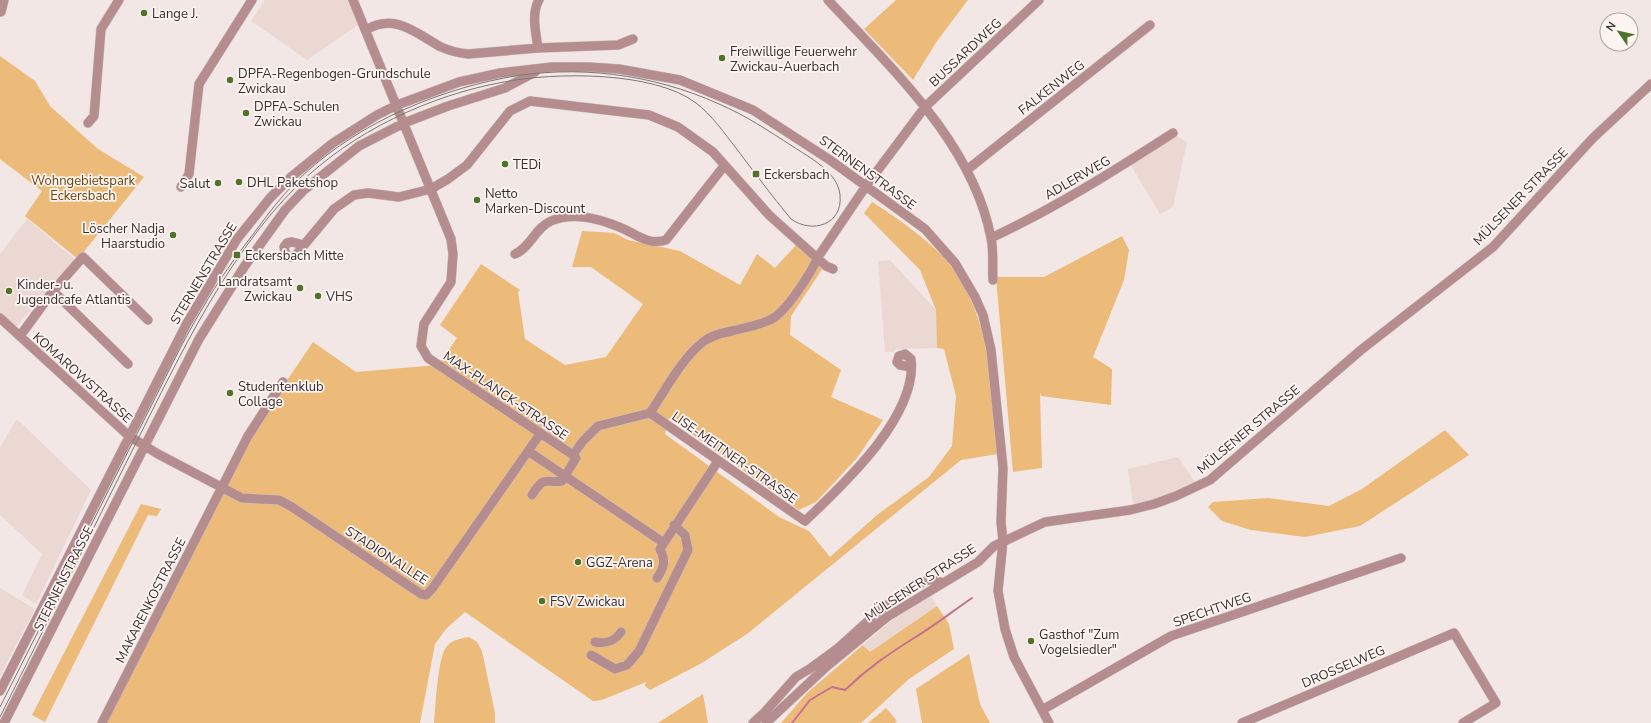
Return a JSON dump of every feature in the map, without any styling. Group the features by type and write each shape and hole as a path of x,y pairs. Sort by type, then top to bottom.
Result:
{"street":[{"path":"1,12 4,0"},
{"path":"88,123 94,116 101,29 119,0"},
{"path":"181,187 189,174 199,84 252,0"},
{"name":"MAX-PLANCK-STRASSE","path":"353,0 451,239 453,254 451,282 424,324 421,346 428,358 575,456"},
{"path":"538,48 535,27 536,5 539,0"},
{"path":"828,0 910,87 968,169 978,192 991,238 993,280"},
{"name":"BUSSARDWEG","path":"650,413 688,358 703,341 714,336 763,323 775,316 789,302 866,186 925,107 1039,0"},
{"path":"366,30 374,25 395,23 412,29 441,47 458,53 468,54 538,48 618,45 633,39"},
{"name":"FALKENWEG","path":"968,169 1150,25"},
{"name":"STERNENSTRASSE","path":"4,723 199,339 220,303 244,267 286,210 304,190 359,146 404,122 505,88 525,76 552,67"},
{"name":"STERNENSTRASSE","path":"0,691 129,436 214,274 245,227 291,177 312,159 356,128 397,105 459,82 500,72 552,67 619,69 680,80 752,110 806,143 925,229 955,263 975,297 982,315 991,350 1003,468 1001,522 1003,541 998,591 1005,629 1014,657 1049,723"},
{"name":"MÜLSENER STRASSE","path":"766,723 826,667 887,617 978,562 994,546 1003,541 1017,537 1045,522 1130,510 1154,504 1210,480 1361,350 1493,247 1592,138 1651,84"},
{"path":"304,245 334,209 354,195 368,193 399,197 431,189 457,174 467,164 510,111 530,101 649,115 678,127 713,152 769,215 818,257 826,266 833,269"},
{"name":"ADLERWEG","path":"991,238 1032,219 1106,176 1173,132"},
{"path":"516,254 524,250 542,226 551,221 568,216 610,223 647,241 657,243 666,240 724,166"},
{"name":"KOMAROWSTRASSE","path":"20,336 53,291 83,257 148,320"},
{"path":"53,291 128,364"},
{"name":"KOMAROWSTRASSE","path":"0,318 129,436"},
{"name":"LISE-MEITNER-STRASSE","path":"650,413 805,521 846,482 883,438 907,394 911,367"},
{"name":"MAKARENKOSTRASSE","path":"102,723 248,436 283,382"},
{"path":"532,495 542,483 550,480 560,482 583,441 598,426 650,413"},
{"name":"STADIONALLEE","path":"222,488 242,498 273,499 292,507 421,594 426,595 540,434"},
{"path":"129,436 222,488"},
{"path":"528,451 664,544"},
{"path":"657,578 664,567 664,561 660,550 674,525 718,461"},
{"path":"591,655 615,669 627,665 639,651 688,550 686,536 674,525"},
{"name":"SPECHTWEG","path":"1042,710 1171,636 1401,558"},
{"path":"753,723 796,678 837,649 878,612 911,588 928,580 936,580 942,583"},
{"path":"595,642 608,643 621,632"},
{"name":"DROSSELWEG","path":"1242,723 1454,633 1496,703 1463,723"}],"shaded area":[{"path":"265,0 348,0 358,25 307,60 251,21"},
{"path":"1175,135 1187,142 1173,207 1160,214 1130,164"},
{"path":"27,219 76,260 15,328 0,314 0,254"},
{"path":"890,260 936,310 937,348 896,349 893,352 885,352 878,261"},
{"path":"17,419 91,490 36,604 22,595 42,554 0,515 0,447"},
{"path":"1178,457 1195,482 1161,498 1133,504 1128,469"},
{"path":"0,588 35,609 0,676"},
{"path":"931,596 937,606 870,652 863,645 892,620"}],"green space":[{"path":"896,0 968,0 937,41 913,80 864,29"},
{"name":"Wohngebietspark Eckersbach","path":"0,56 35,81 50,106 98,149 144,177 78,259 25,216 42,191 0,159"},
{"path":"872,202 903,223 934,248 950,265 964,286 982,331 987,355 991,380 998,454 961,460 747,634 700,664 650,690 645,686 646,682 602,700 593,701 465,612 446,629 435,644 420,723 106,723 254,429 313,342 356,372 438,365 457,338 440,325 481,264 520,290 518,292 525,339 565,365 606,357 643,304 591,267 572,267 582,231 614,233 628,240 680,251 740,285 757,254 775,268 796,245 823,268 791,316 790,335 841,370 831,397 883,420 857,458 816,502 799,510 669,418 665,434 779,517 809,531 830,557 877,515 929,477 952,446 956,396 944,349 937,348 936,310 920,270 864,213"},
{"path":"1122,236 1129,250 1124,280 1093,357 1112,369 1111,405 1041,396 1040,393 1042,468 1013,472 996,277 1044,277"},
{"path":"1445,430 1469,455 1360,526 1305,537 1251,530 1222,521 1208,507 1213,502 1268,498 1329,506 1362,489"},
{"path":"141,504 161,509 157,516 148,515 45,722 32,715"},
{"path":"937,606 949,624 954,649 909,679 861,723 781,723 807,693 863,645 870,652"},
{"path":"469,637 477,642 482,651 495,713 495,723 434,723 439,671 444,652 447,646 452,642"},
{"path":"969,654 980,704 990,723 922,723 916,689"},
{"path":"703,694 708,723 658,723"},
{"path":"886,708 897,721 895,723 868,723"}],"waterway":[{"path":"792,723 810,700 832,687 845,690 878,662 929,629 972,598"}],"tram line":[{"path":"0,707 194,322 228,268 274,206 294,184 339,146 391,116 419,103 447,93 504,78 531,74 586,72 614,74 668,85 729,108 806,155 822,166 834,179 840,195 840,205 837,214 831,220 817,226 799,224 791,219 718,124 696,103 678,92 655,85 603,77 576,76 525,79 476,88 448,96 394,118 343,148 319,166 298,185 272,213 249,242 207,307 170,375 0,717"}],"place":[{"name":"Lange J.","path":"144,13"},
{"name":"Freiwillige Feuerwehr Zwickau-Auerbach","path":"722,58"},
{"name":"DPFA-Regenbogen-Grundschule Zwickau","path":"230,80"},
{"name":"DPFA-Schulen Zwickau","path":"246,113"},
{"name":"TEDi","path":"505,164"},
{"name":"Eckersbach","path":"756,174"},
{"name":"DHL Paketshop","path":"239,182"},
{"name":"Salut","path":"218,183"},
{"name":"Netto Marken-Discount","path":"477,200"},
{"name":"Löscher Nadja Haarstudio","path":"173,235"},
{"name":"Eckersbach Mitte","path":"237,255"},
{"name":"Landratsamt Zwickau","path":"300,288"},
{"name":"Kinder- u. Jugendcafe Atlantis","path":"9,291"},
{"name":"VHS","path":"318,296"},
{"name":"Studentenklub Collage","path":"230,393"},
{"name":"GGZ-Arena","path":"578,562"},
{"name":"FSV Zwickau","path":"542,601"},
{"name":"Gasthof \"Zum Vogelsiedler\"","path":"1031,641"}]}
